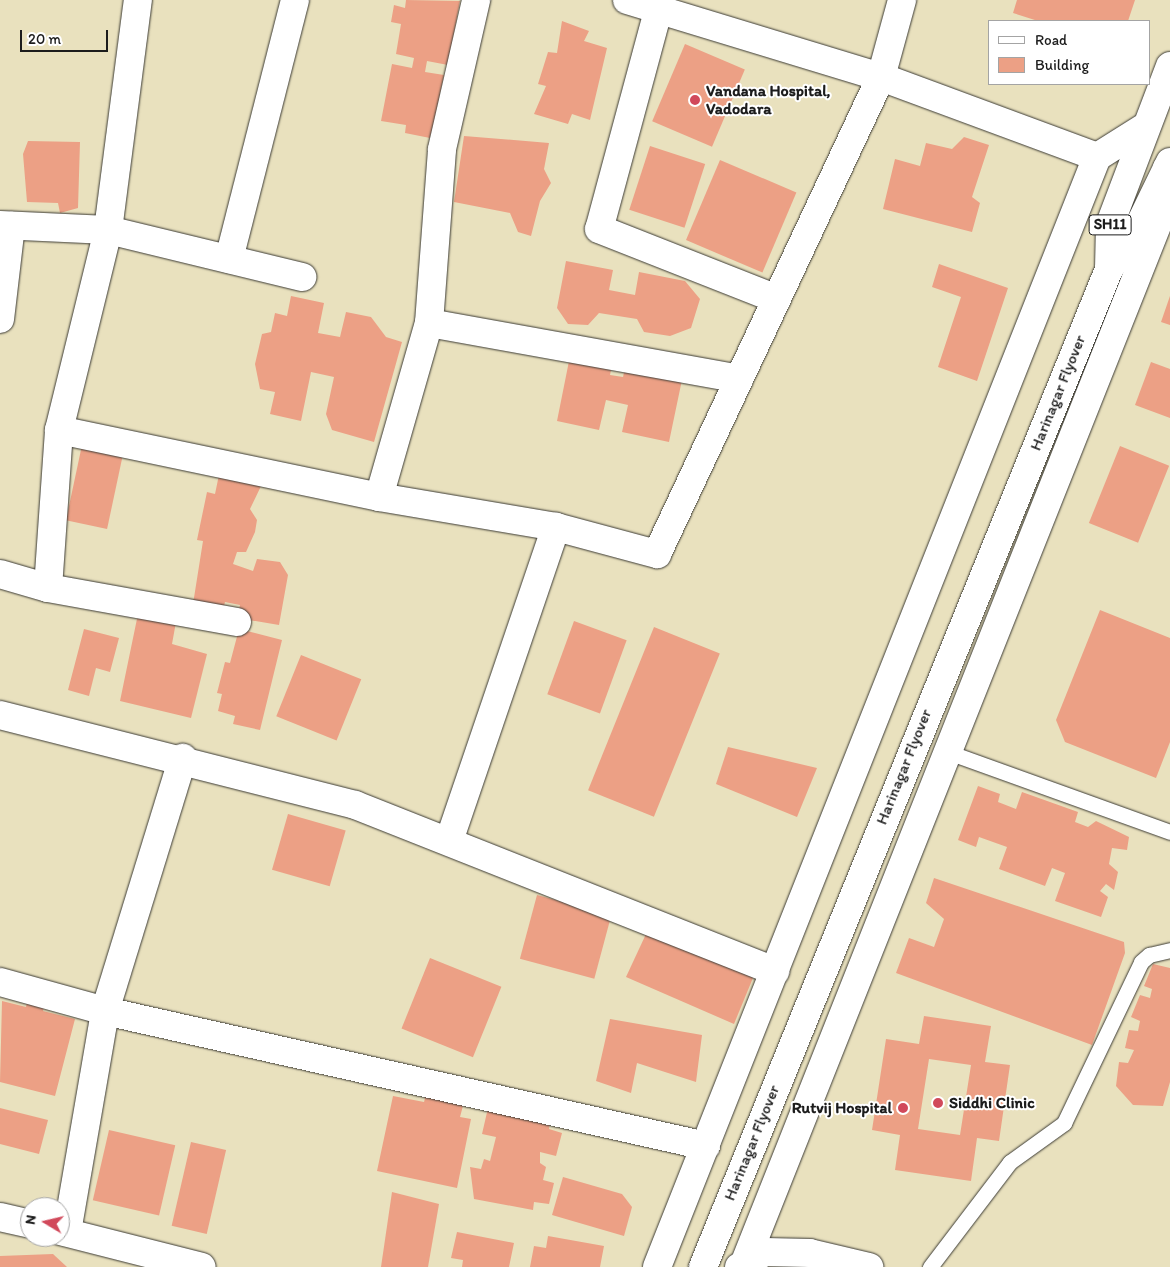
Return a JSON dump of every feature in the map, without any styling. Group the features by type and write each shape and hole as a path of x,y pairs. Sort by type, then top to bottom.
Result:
{"street":[{"path":"48,588 59,430 108,230 138,0"},
{"path":"229,260 295,0"},
{"path":"379,497 429,323 442,149 476,0"},
{"path":"627,0 660,5 881,77 1097,157"},
{"path":"59,430 379,497 556,527 657,554 881,77 902,0"},
{"path":"660,5 599,229 776,299"},
{"name":"SH11","path":"1143,128 1170,66"},
{"path":"657,1267 1097,157 1143,128"},
{"name":"Harinagar Flyover","path":"1109,269 1110,224 1143,128"},
{"path":"742,1266 1168,198 1169,165"},
{"name":"Harinagar Flyover","path":"703,1267 1109,269 1135,234 1154,200 1169,165"},
{"path":"0,319 5,226 108,230 302,277"},
{"path":"429,323 739,379"},
{"path":"449,841 556,527"},
{"path":"0,574 48,588 237,622"},
{"path":"0,715 183,758 355,805 775,971"},
{"path":"70,1198 104,1011 183,758"},
{"path":"0,982 104,1011 706,1146"},
{"path":"0,1217 20,1222"},
{"path":"70,1233 202,1267"},
{"path":"742,1266 765,1252 810,1252 869,1267"}],"lane":[{"path":"948,752 1170,832"},
{"path":"930,1267 1010,1162 1064,1123 1141,962 1149,955 1170,950"}],"building":[{"path":"406,0 460,1 448,65 427,61 425,72 444,75 440,94 448,96 436,134 431,133 430,138 405,133 406,125 381,121 392,64 412,68 414,58 396,54 401,24 391,22 394,5 405,8"},
{"path":"1017,0 1135,0 1128,20 1035,20 1013,13"},
{"path":"562,21 589,31 584,41 607,48 590,120 572,114 568,124 534,114 546,86 538,84 548,52 557,53"},
{"path":"685,44 745,69 712,147 652,121"},
{"path":"464,136 549,143 544,169 551,183 540,201 531,236 518,232 510,213 454,202"},
{"path":"964,137 989,145 972,197 980,203 972,232 883,209 895,159 920,166 926,143 952,149"},
{"path":"28,141 80,142 78,208 60,213 58,203 27,202 23,154"},
{"path":"650,146 705,164 684,228 629,210"},
{"path":"720,160 796,192 762,273 686,240"},
{"path":"566,261 613,270 609,290 635,295 639,272 685,281 700,299 691,328 670,336 644,332 637,319 599,313 588,325 568,324 557,308"},
{"path":"939,264 1008,288 977,381 938,367 961,297 932,287"},
{"path":"291,296 324,303 318,333 340,337 346,312 371,317 386,337 402,342 374,442 332,430 326,414 334,377 311,372 301,421 270,414 275,392 260,389 255,364 262,334 271,332 275,313 287,316"},
{"path":"1170,296 1170,325 1161,322"},
{"path":"571,351 613,360 610,375 623,377 626,363 683,375 669,442 622,432 628,405 606,400 599,430 557,421"},
{"path":"1151,362 1170,369 1170,418 1135,405"},
{"path":"82,445 123,454 107,529 66,520"},
{"path":"1120,446 1169,466 1138,543 1089,523"},
{"path":"220,470 261,486 250,509 257,520 255,532 246,552 237,552 233,564 253,571 257,559 280,562 288,575 279,625 237,618 240,605 225,602 223,610 193,604 203,541 197,540 207,492 215,494"},
{"path":"1100,610 1170,638 1170,742 1156,778 1065,742 1056,720"},
{"path":"138,614 176,622 172,644 207,654 191,718 120,701"},
{"path":"574,621 627,640 600,713 547,694"},
{"path":"654,627 720,654 654,817 588,790"},
{"path":"84,629 119,638 110,672 96,668 89,696 68,690"},
{"path":"239,629 282,640 260,730 233,724 235,716 218,711 222,694 217,693 225,662 230,663"},
{"path":"301,655 361,679 337,741 276,716"},
{"path":"728,747 817,768 797,817 716,784"},
{"path":"978,786 1000,794 998,802 1016,809 1022,792 1078,812 1075,822 1088,827 1096,821 1129,837 1127,850 1112,848 1109,864 1118,872 1114,890 1106,884 1100,891 1108,897 1101,917 1055,901 1065,873 1052,868 1045,886 999,869 1007,847 979,837 976,847 958,840"},
{"path":"288,814 346,831 330,886 272,870"},
{"path":"934,878 1124,942 1125,953 1092,1045 896,973 909,938 934,947 944,919 926,903"},
{"path":"537,895 611,915 594,979 520,959"},
{"path":"646,934 755,973 734,1024 626,977"},
{"path":"430,958 501,987 473,1057 402,1028"},
{"path":"1153,964 1170,968 1170,1082 1163,1106 1133,1105 1116,1086 1119,1062 1128,1063 1134,1050 1125,1048 1129,1030 1138,1031 1140,1021 1131,1017 1140,995 1150,998 1152,989 1144,986"},
{"path":"28,997 46,1001 43,1011 75,1019 55,1096 0,1082 2,1001 26,1007"},
{"path":"924,1016 991,1026 985,1062 1010,1065 999,1141 977,1138 971,1181 895,1170 900,1135 872,1130 886,1039 919,1044","holes":["929,1059 971,1065 960,1135 918,1129"]},
{"path":"610,1019 702,1035 696,1082 637,1063 631,1093 596,1081"},
{"path":"426,1094 464,1102 460,1117 471,1119 457,1188 377,1171 393,1096 424,1102"},
{"path":"0,1108 48,1120 39,1154 0,1144"},
{"path":"488,1108 550,1123 549,1129 562,1133 556,1156 540,1152 540,1163 546,1167 543,1180 554,1183 549,1204 534,1202 533,1210 474,1199 470,1167 481,1169 484,1159 490,1161 496,1137 482,1134"},
{"path":"109,1130 175,1145 159,1215 93,1200"},
{"path":"191,1142 226,1150 207,1234 172,1226"},
{"path":"563,1177 622,1194 632,1207 624,1236 552,1215"},
{"path":"392,1192 439,1204 428,1267 381,1267"},
{"path":"457,1232 514,1243 509,1267 462,1267 463,1260 451,1258"},
{"path":"548,1236 604,1246 600,1267 530,1267 534,1246 546,1248"},
{"path":"53,1254 67,1267 0,1267 0,1256"}],"place":[{"name":"Vandana Hospital, Vadodara","path":"695,100"},
{"name":"Siddhi Clinic","path":"938,1103"},
{"name":"Rutvij Hospital","path":"903,1108"}]}
